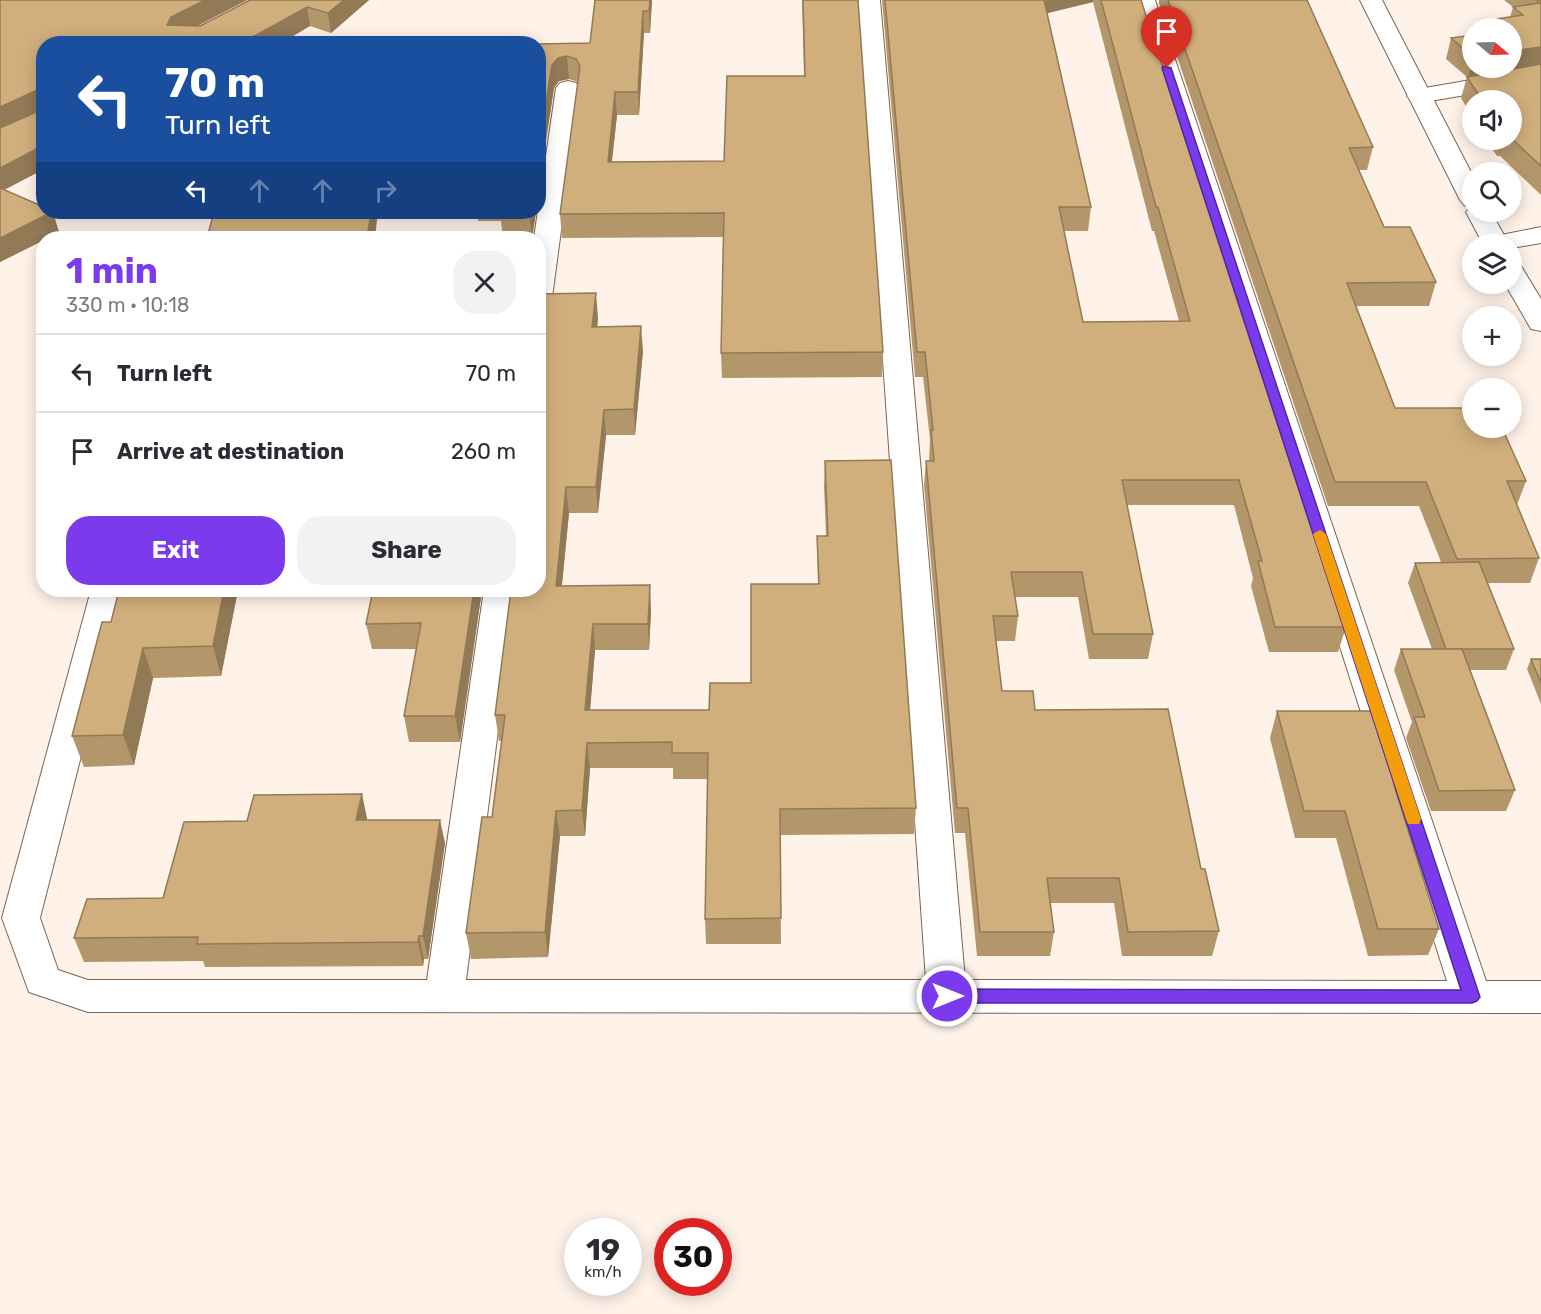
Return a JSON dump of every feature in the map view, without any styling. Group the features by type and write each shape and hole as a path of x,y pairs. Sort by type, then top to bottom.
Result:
{"street":[{"path":"868,0 947,996"},
{"path":"1144,0 1472,997"},
{"path":"1371,0 1462,179"},
{"path":"1419,96 1541,75"},
{"path":"546,247 568,88"},
{"path":"1522,239 1541,235"},
{"path":"1522,290 1541,323"},
{"path":"105,597 21,918 43,981 88,996 1541,997"},
{"path":"444,996 499,597"}],"building":[{"path":"0,0 205,0 171,17 167,25 200,26 250,0 344,0 328,13 307,7 254,36 36,36 36,90 0,107"},
{"path":"595,0 650,0 649,11 643,11 638,92 615,92 608,162 724,161 727,76 805,76 803,0 858,0 883,352 721,353 724,213 560,214 580,66 576,59 567,56 558,58 552,65 546,103 546,44 590,43"},
{"path":"885,0 1044,0 1091,207 1059,207 1083,322 1190,321 1158,207 1156,207 1101,0 1141,0 1346,627 1275,627 1258,561 1262,561 1239,480 1122,480 1153,634 1093,634 1082,572 1011,572 1018,616 993,616 1002,691 1033,691 1035,710 1168,709 1201,869 1205,869 1219,931 1128,932 1119,878 1047,878 1054,932 980,932 968,808 957,808 926,461 934,461 931,430 933,430 925,352 917,352"},
{"path":"1168,0 1307,0 1373,147 1349,148 1384,227 1410,227 1436,282 1347,283 1395,408 1462,408 1462,438 1507,438 1526,481 1507,481 1539,558 1457,559 1426,482 1335,482"},
{"path":"1536,0 1541,0 1541,47 1522,50 1522,18 1503,18 1523,15 1513,7 1540,3"},
{"path":"1462,36 1462,48 1451,38"},
{"path":"1541,64 1541,166 1522,148 1522,90 1475,90 1468,78 1522,78 1522,67"},
{"path":"36,112 36,149 0,168 0,128"},
{"path":"0,188 36,204 36,219 38,219 0,238"},
{"path":"212,219 370,219 368,231 209,231"},
{"path":"596,293 592,327 641,326 634,409 604,410 596,487 566,487 556,586 650,585 648,624 593,624 585,710 709,710 710,683 751,683 751,584 819,584 817,536 828,536 825,461 891,460 916,808 780,809 781,918 705,919 708,753 672,753 672,742 587,743 582,810 556,811 545,932 466,933 482,817 492,817 505,715 495,715 510,597 546,597 546,294"},
{"path":"1479,562 1514,649 1446,649 1415,563"},
{"path":"117,597 223,597 213,646 143,648 123,735 72,736 102,622 111,622"},
{"path":"372,597 473,597 455,716 404,716 421,623 366,624"},
{"path":"1401,649 1462,649 1515,790 1439,791 1414,717 1425,717"},
{"path":"1531,659 1541,659 1541,683"},
{"path":"1277,711 1376,711 1400,785 1394,785 1439,929 1378,929 1345,811 1304,811"},
{"path":"362,794 356,820 440,820 423,936 419,936 418,942 197,944 198,937 74,938 87,899 163,898 184,822 247,821 254,795"}],"slow traffic":[{"path":"1320,534 1413,819"}],"route":[{"path":"947,996 1472,997 1167,68"}]}
